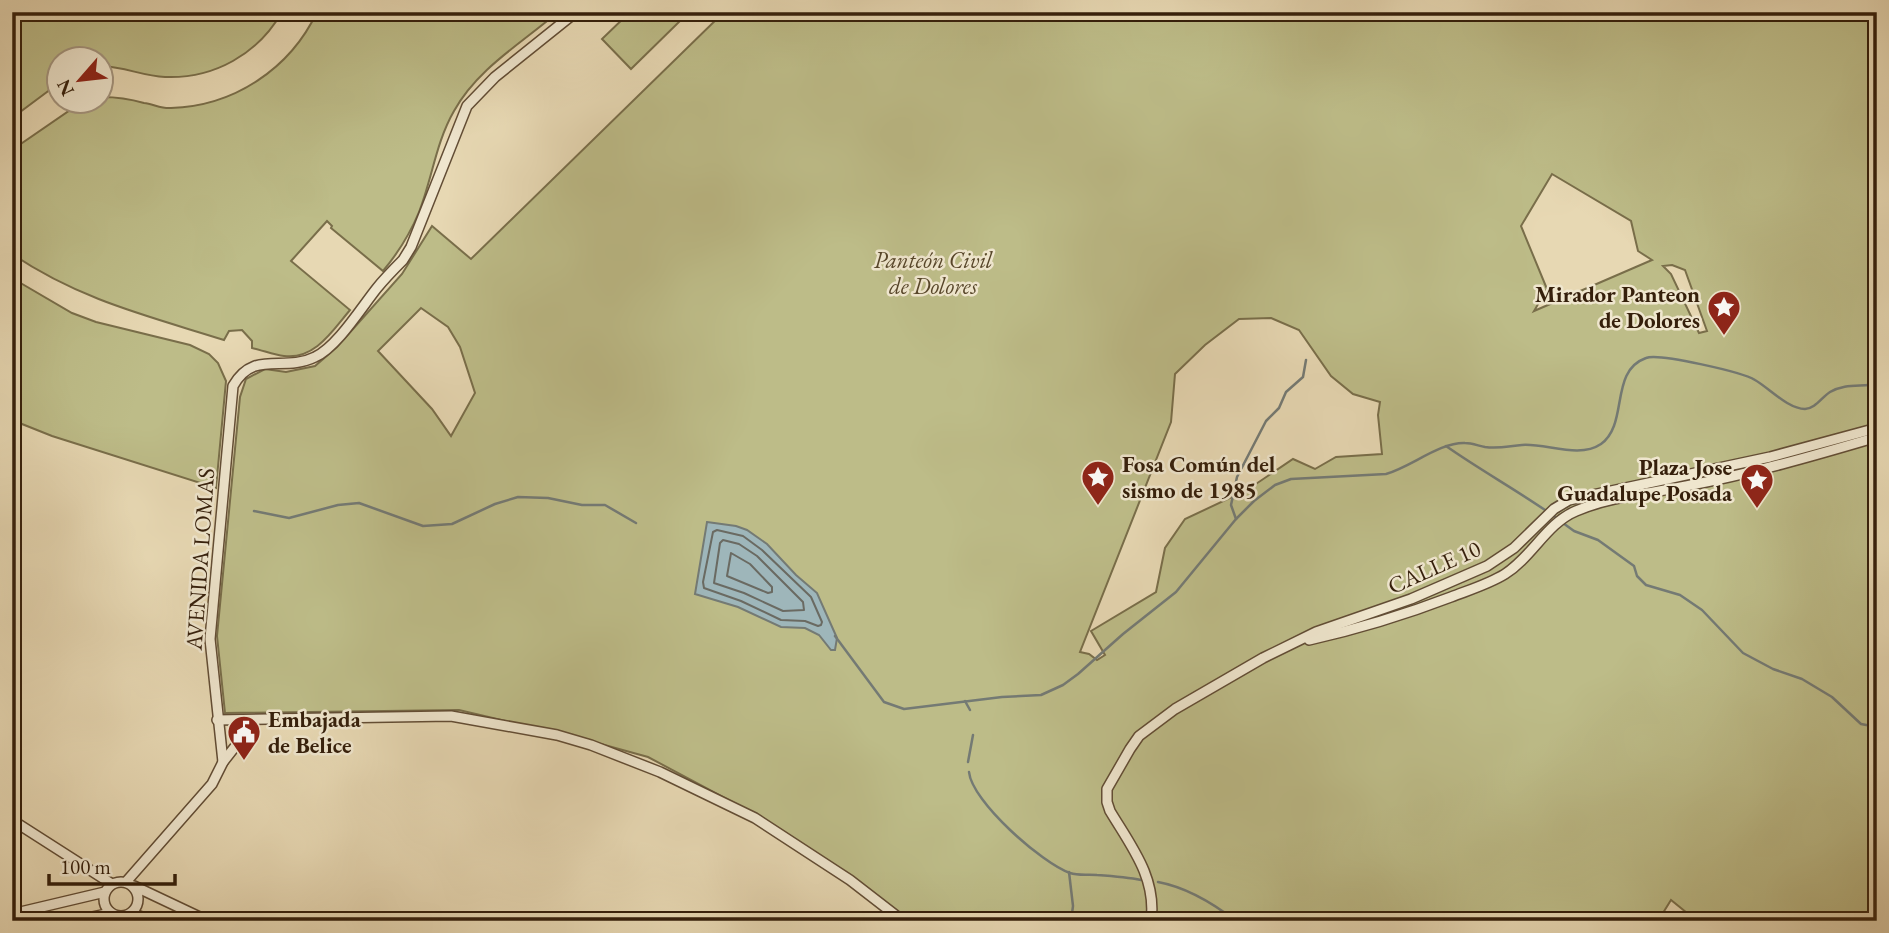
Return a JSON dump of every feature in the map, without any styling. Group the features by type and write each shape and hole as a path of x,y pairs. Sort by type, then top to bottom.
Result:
{"street":[{"name":"AVENIDA LOMAS","path":"223,762 217,720 211,628 233,386 240,374 251,366 265,363 295,364 320,355 330,346 411,247 422,224 454,133 467,106 495,76 576,12"},
{"name":"CALLE 10","path":"1151,921 1152,891 1146,870 1107,802 1107,789 1139,736 1175,709 1252,664 1316,632 1411,599 1488,566 1514,548 1554,509 1578,497 1770,457 1877,428"},
{"name":"CALLE 10","path":"1297,643 1406,614 1488,583 1525,558 1562,519 1584,508 1614,499 1776,467 1877,438"},
{"path":"217,720 451,716 591,745 660,772 755,818 850,880 903,921"},
{"path":"128,883 212,784 223,762 256,720"},
{"path":"12,820 112,884 128,883 208,921"},
{"path":"73,921 111,913 121,916 132,912 138,898 134,888 128,883"},
{"path":"12,914 105,892 112,884"},
{"path":"105,892 104,903 111,913"},
{"path":"132,912 152,921"}],"green space":[{"path":"12,12 282,12 272,27 247,52 217,68 183,77 157,76 116,68 116,46 46,46 46,93 12,118"},
{"path":"317,12 558,12 488,69 464,96 443,135 415,220 383,271 331,228 327,221 291,261 350,310 322,342 295,356 252,348 252,341 242,330 229,331 224,340 141,314 63,283 12,254 12,150 62,116 116,116 116,98 171,108 194,106 238,92 276,67 306,32"},
{"path":"630,12 672,12 680,21 631,69 602,39"},
{"name":"Panteón Civil de Dolores","path":"724,12 1877,12 1877,921 1697,921 1671,900 1658,921 909,921 755,814 648,757 459,710 225,713 217,636 240,397 246,379 265,369 286,372 315,366 337,347 402,274 432,226 471,259","holes":["1552,174 1631,221 1638,251 1652,260 1534,311 1547,289 1521,226","1672,265 1685,270 1707,331 1699,333 1671,274 1663,266","421,308 448,327 460,347 475,393 451,436 432,409 378,351","1271,318 1299,330 1331,376 1353,394 1380,402 1378,415 1382,454 1336,457 1315,469 1293,459 1247,490 1185,519 1165,548 1156,592 1091,631 1105,655 1097,660 1080,652 1171,422 1175,374 1205,345 1239,319"]},
{"path":"12,278 72,313 96,322 190,345 209,354 218,363 226,381 216,488 52,436 12,417"}],"water":[{"path":"707,522 747,530 767,544 817,593 837,638 835,650 831,650 819,635 805,628 781,627 738,607 695,594"}],"waterway":[{"path":"835,636 884,702 904,709 1041,695 1063,685 1078,674 1176,592 1254,501 1275,485 1291,479 1386,474 1455,444 1468,443 1495,448 1522,445 1573,450 1592,448 1601,444 1615,424 1627,374 1646,358 1683,361 1747,377 1792,406 1805,409 1812,407 1836,389 1877,384"},
{"path":"1236,519 1231,505 1237,477 1266,421 1279,408 1286,392 1303,377 1306,360"},
{"path":"1446,446 1558,519"},
{"path":"254,511 289,518 338,505 359,503 423,526 452,524 495,504 518,497 548,498 582,505 605,505 636,523"},
{"path":"1563,523 1574,531 1598,540 1634,566 1637,576 1646,585 1680,595 1702,610 1743,653 1773,669 1802,679 1832,697 1861,724 1877,727"},
{"path":"965,701 970,710"},
{"path":"968,762 973,735"},
{"path":"969,772 973,785 995,815 1027,845 1058,867 1070,873 1141,880"},
{"path":"1069,872 1073,906 1071,921"},
{"path":"1158,882 1199,897 1236,921"}],"place":[{"name":"Mirador Panteon de Dolores","path":"1724,337"},
{"name":"Fosa Común del sismo de 1985","path":"1098,507"},
{"name":"Plaza Jose Guadalupe Posada","path":"1757,510"},
{"name":"Embajada de Belice","path":"244,762"}]}
